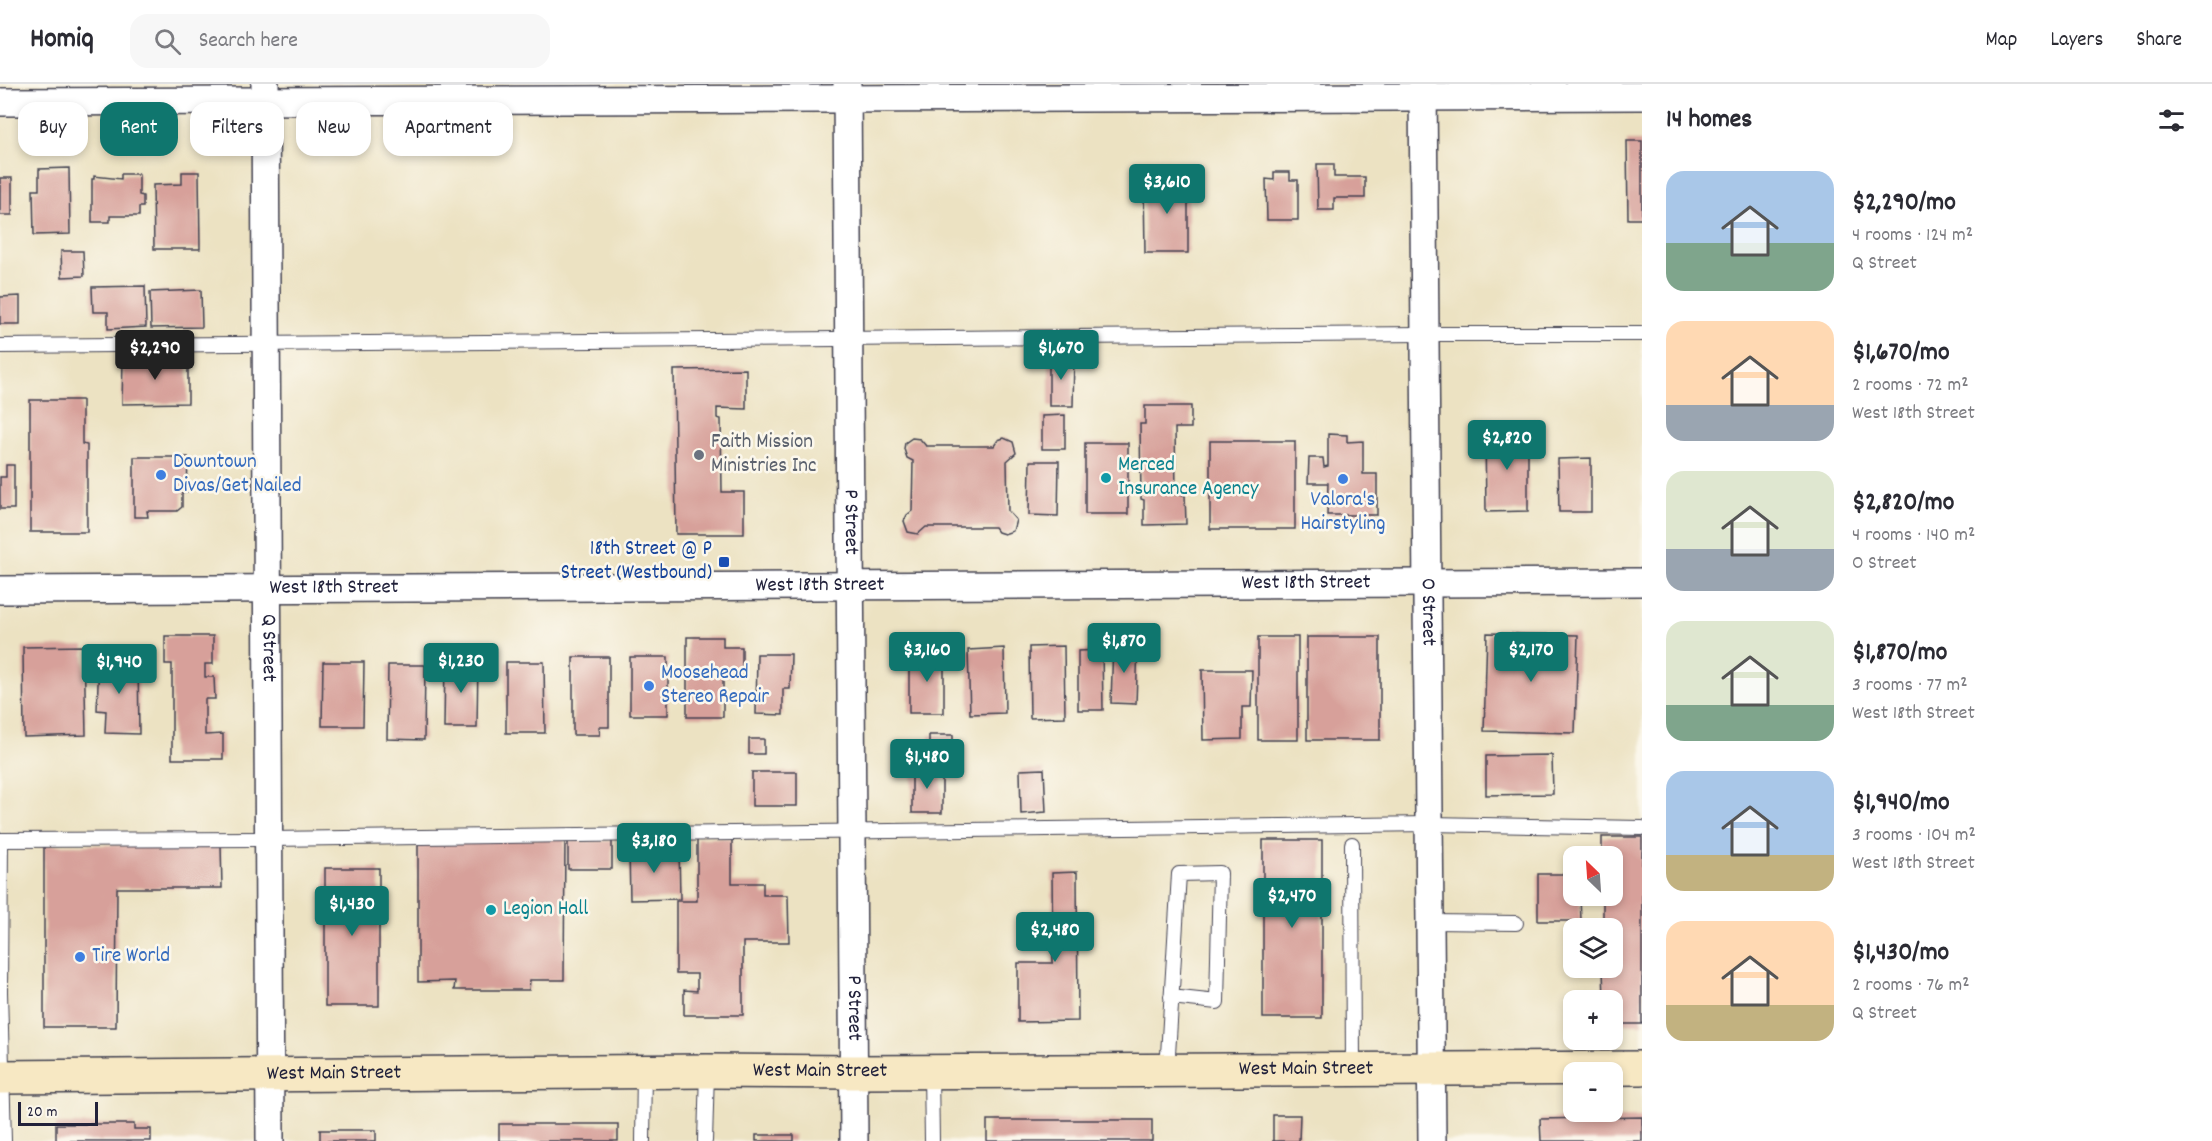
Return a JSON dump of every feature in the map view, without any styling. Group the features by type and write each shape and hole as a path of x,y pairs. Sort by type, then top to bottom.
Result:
{"street":[{"path":"0,102 265,93 1423,90 1642,96"},
{"name":"O Street","path":"1423,90 1432,1141"},
{"name":"P Street","path":"847,91 854,1141"},
{"name":"Q Street","path":"265,93 270,1141"},
{"name":"West 18th Street","path":"0,590 1642,582"},
{"name":"West Main Street","path":"1,1077 707,1071 1642,1068"}],"lane":[{"path":"0,346 1642,334"},
{"path":"4,1141 1,1077 1,840 269,839 1430,824 1642,828"},
{"path":"1352,844 1353,1070"},
{"path":"1167,1071 1171,997 1179,874 1220,873 1217,1002 1171,997"},
{"path":"1431,922 1516,923"},
{"path":"705,1141 707,1071"},
{"path":"643,1141 644,1072"},
{"path":"931,1072 932,1141"}],"building":[{"path":"1627,141 1642,141 1642,219 1628,219"},
{"path":"1317,164 1334,164 1334,177 1365,177 1365,198 1334,198 1334,210 1318,210"},
{"path":"69,168 70,234 34,235 33,190 39,190 39,169"},
{"path":"182,172 199,172 200,249 154,249 153,185 182,184"},
{"path":"1274,172 1290,172 1290,180 1298,180 1298,220 1267,220 1266,179 1274,180"},
{"path":"121,174 139,174 139,195 143,196 143,207 139,207 139,216 110,216 110,222 92,222 92,179 94,176 121,179"},
{"path":"1158,174 1188,174 1188,253 1145,253 1144,185 1158,185"},
{"path":"0,178 12,178 12,215 0,215"},
{"path":"61,251 83,251 84,276 62,277"},
{"path":"145,286 146,327 108,329 108,312 93,312 92,287"},
{"path":"201,290 202,327 151,328 150,292"},
{"path":"20,296 20,324 0,324 0,297"},
{"path":"1049,356 1074,357 1073,406 1049,406"},
{"path":"188,358 188,403 122,404 123,359"},
{"name":"Faith Mission Ministries Inc","path":"746,369 746,409 717,408 717,418 721,419 722,492 744,492 744,534 676,534 674,370"},
{"path":"30,400 82,400 82,444 87,445 87,532 30,532"},
{"path":"1145,406 1191,406 1191,428 1175,428 1176,495 1185,495 1186,524 1144,525 1144,500 1141,499 1140,424 1145,424"},
{"path":"1065,415 1065,449 1042,449 1042,416"},
{"path":"1485,430 1528,430 1528,511 1486,512"},
{"name":"Valora's Hairstyling","path":"1328,434 1347,435 1347,442 1363,441 1363,474 1377,474 1377,515 1327,515 1328,483 1308,483 1309,458 1323,458 1324,467 1328,466"},
{"path":"912,438 920,439 926,446 994,446 998,440 1004,438 1013,442 1016,453 1007,461 1008,511 1016,520 1013,531 1004,534 998,532 994,527 926,527 918,534 908,532 904,521 912,511 913,461 907,458 904,449 905,443"},
{"path":"1210,441 1295,441 1295,529 1210,529"},
{"name":"Merced Insurance Agency","path":"1085,443 1128,443 1128,514 1085,514"},
{"name":"Downtown Divas/Get Nailed","path":"134,457 188,457 187,492 182,493 182,507 177,511 147,511 148,517 134,517"},
{"path":"1591,458 1591,512 1559,512 1558,459"},
{"path":"1030,461 1059,461 1058,516 1029,515"},
{"path":"6,465 14,465 14,509 0,509 0,477 6,477"},
{"path":"1487,633 1578,635 1575,733 1484,731"},
{"path":"165,636 213,636 213,664 205,664 205,677 214,677 215,699 205,699 205,735 223,734 223,759 172,759 172,664 165,664"},
{"path":"687,637 723,637 723,647 742,647 742,676 723,676 723,717 687,717"},
{"path":"1258,637 1298,637 1298,740 1258,740"},
{"path":"1307,637 1380,637 1380,740 1307,740"},
{"path":"1113,644 1138,645 1136,704 1111,703"},
{"path":"84,646 86,735 24,737 23,647"},
{"path":"1064,646 1065,717 1030,718 1029,647"},
{"path":"1004,648 1005,713 970,714 968,650"},
{"path":"1102,650 1103,710 1078,710 1078,651"},
{"path":"909,652 944,652 944,713 909,713"},
{"path":"757,654 791,654 790,689 783,689 783,715 756,714"},
{"path":"573,657 609,657 609,727 599,727 600,735 573,735"},
{"name":"Moosehead Stereo Repair","path":"630,657 668,657 668,715 630,715"},
{"path":"99,659 138,660 139,734 105,733 106,711 97,710"},
{"path":"445,659 478,659 477,728 444,728"},
{"path":"323,662 364,662 363,726 322,726"},
{"path":"506,662 544,662 545,733 506,733"},
{"path":"388,665 425,665 424,740 387,739"},
{"path":"1202,670 1252,670 1251,707 1242,707 1242,739 1203,740"},
{"path":"929,735 953,735 953,758 929,758"},
{"path":"749,739 764,739 764,754 749,754"},
{"path":"1552,755 1553,794 1486,795 1486,756"},
{"path":"912,767 942,768 942,813 912,813"},
{"path":"1044,769 1046,812 1021,814 1020,770"},
{"path":"752,772 797,772 797,806 752,806"},
{"path":"1602,837 1642,837 1642,1024 1623,1024 1623,990 1604,990 1603,978 1623,978 1623,918 1603,918 1603,906 1623,906 1623,846 1602,846"},
{"name":"Legion Hall","path":"565,838 564,980 530,980 529,990 454,990 455,981 418,982 418,841"},
{"path":"697,838 732,838 732,883 763,883 763,895 788,895 789,942 743,942 743,1015 684,1015 684,990 697,991 697,974 676,974 676,901 697,901"},
{"path":"1263,840 1322,840 1322,1018 1263,1018"},
{"name":"Legion Hall","path":"568,841 612,841 612,869 568,869"},
{"name":"Tire World","path":"44,845 221,845 222,888 117,888 116,1027 44,1027"},
{"path":"679,848 680,899 630,900 629,849"},
{"path":"325,868 379,868 379,1006 325,1006"},
{"path":"1077,872 1078,1021 1018,1022 1018,963 1053,963 1052,873"},
{"path":"1538,874 1563,874 1563,906 1580,906 1581,918 1538,921"},
{"path":"1273,1115 1300,1115 1299,1141 1273,1141"},
{"path":"1623,1117 1642,1117 1642,1141 1541,1141 1540,1119 1563,1119 1563,1122 1623,1122"},
{"path":"987,1120 1152,1120 1152,1141 987,1141"},
{"path":"56,1124 134,1124 134,1129 151,1129 151,1141 56,1141"},
{"path":"499,1124 618,1124 618,1141 499,1141"},
{"path":"320,1130 376,1130 376,1141 320,1141"},
{"path":"756,1135 794,1135 794,1141 756,1141"}],"place":[{"name":"Faith Mission Ministries Inc","path":"699,455"},
{"name":"Downtown Divas/Get Nailed","path":"161,475"},
{"name":"Merced Insurance Agency","path":"1106,478"},
{"name":"Valora's Hairstyling","path":"1343,479"},
{"name":"18th Street @ P Street (Westbound)","path":"724,562"},
{"name":"Moosehead Stereo Repair","path":"649,686"},
{"name":"Legion Hall","path":"491,910"},
{"name":"Tire World","path":"80,957"}]}
